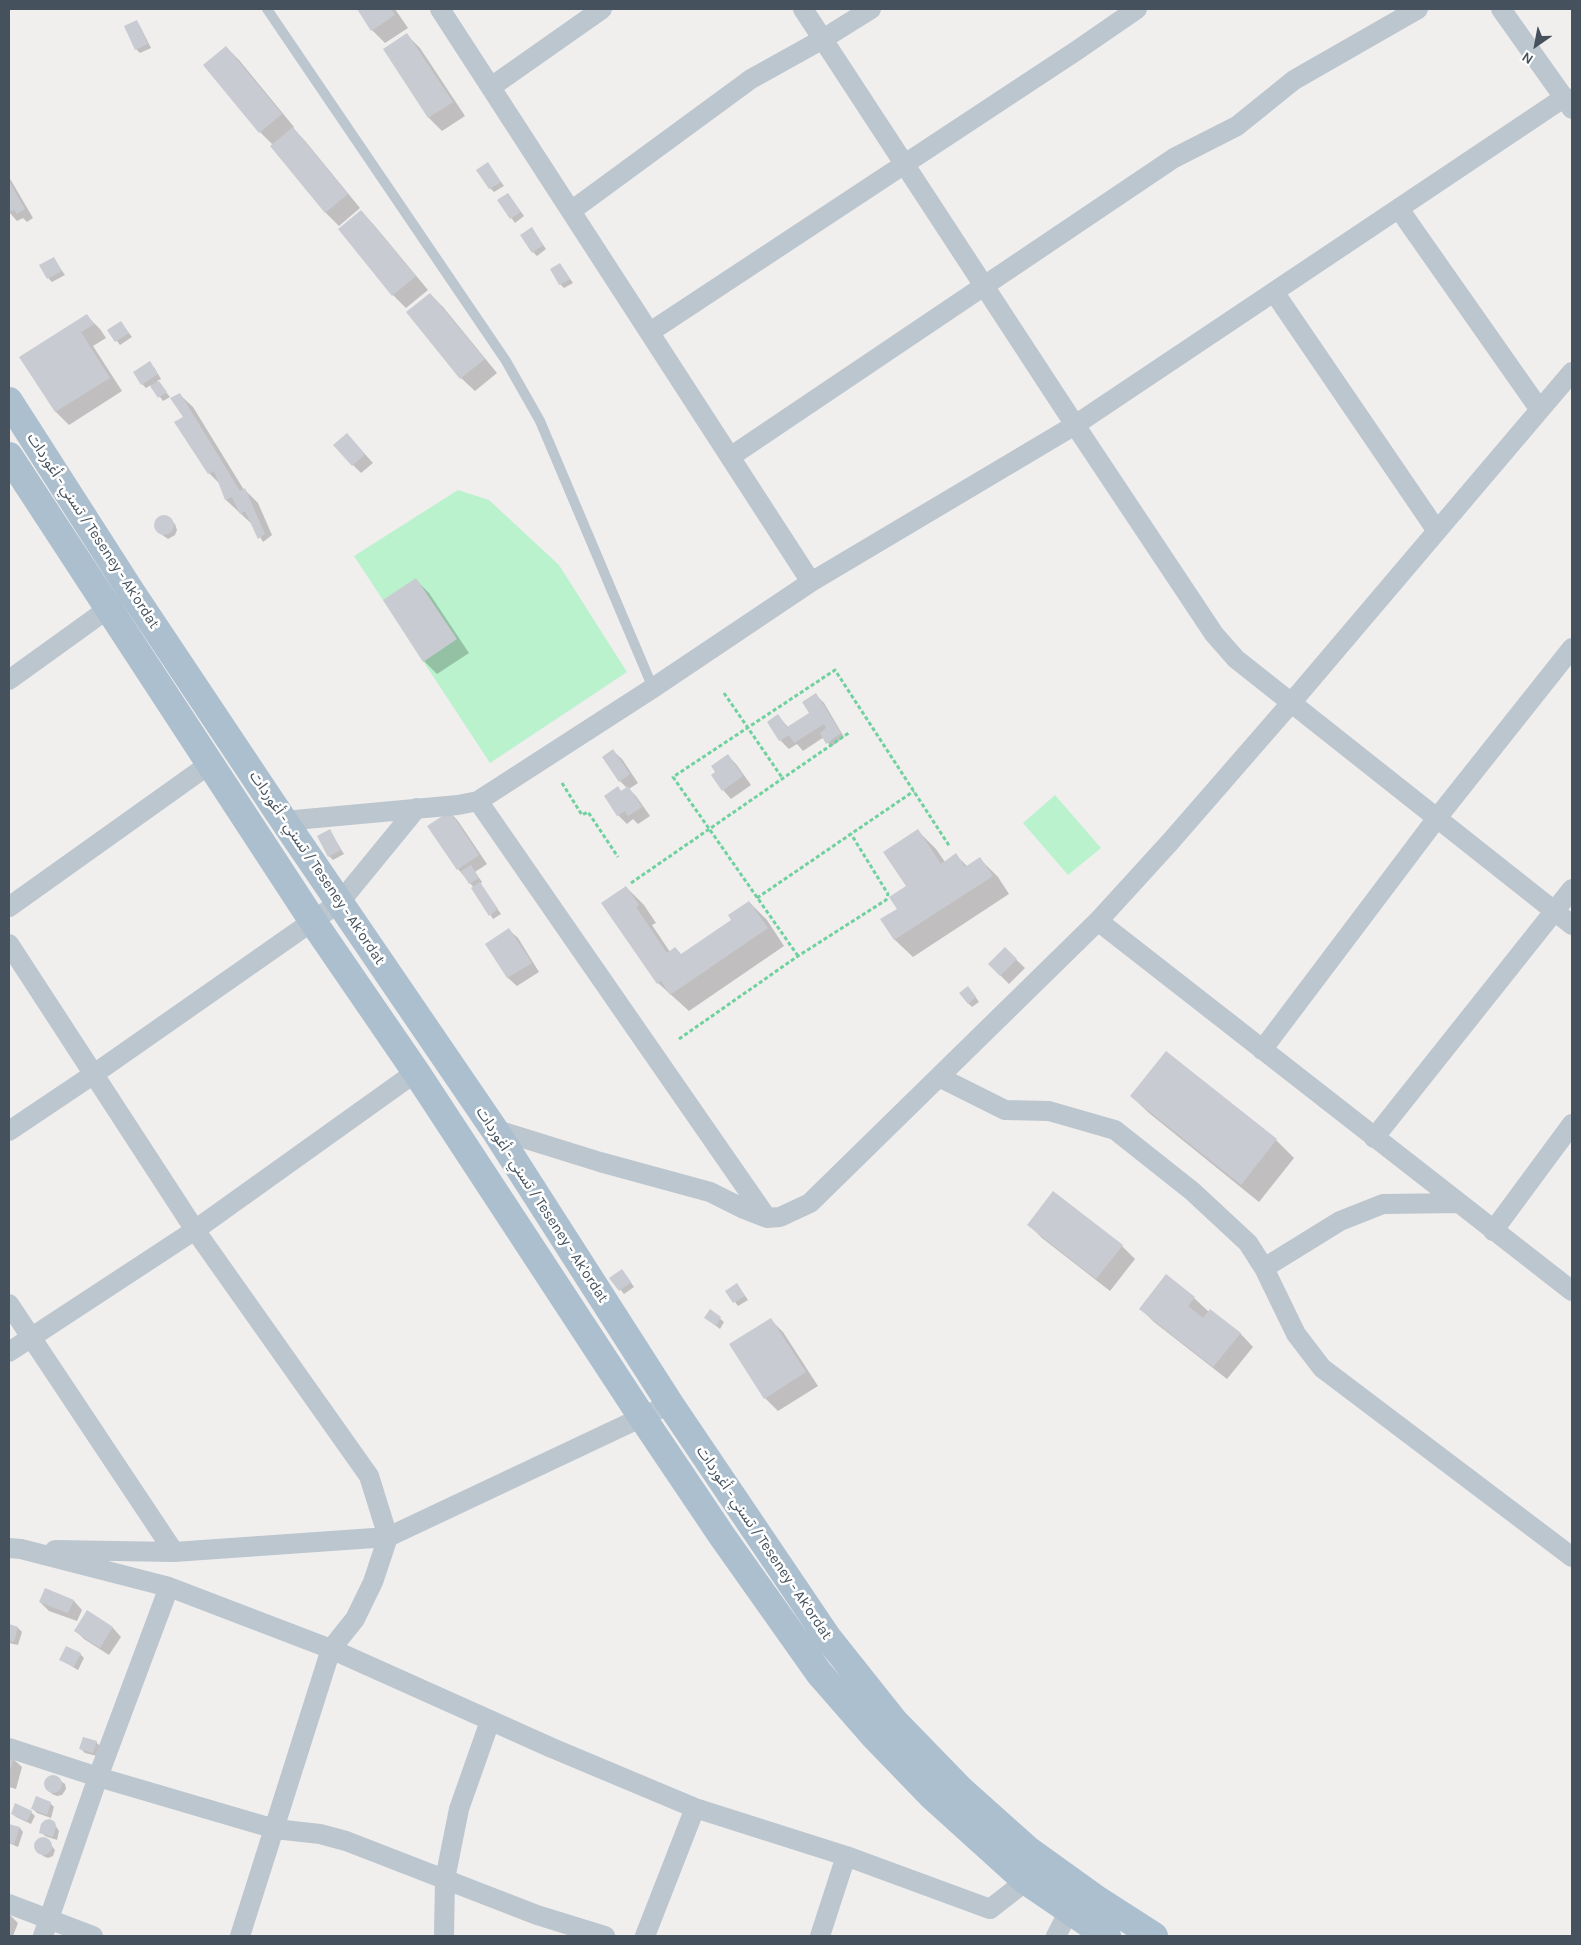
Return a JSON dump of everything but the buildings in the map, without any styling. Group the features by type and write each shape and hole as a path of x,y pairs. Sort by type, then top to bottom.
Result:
{"main road":[{"name":"تسني - أغوردات / Teseney - Ak'ordat","path":"9,402 284,821 494,1130 670,1404 828,1638 894,1721 962,1790 1027,1849 1098,1900 1154,1936"},
{"path":"9,457 642,1417 722,1536 819,1673 874,1736 931,1796 1026,1881 1107,1936"}],"street":[{"path":"440,9 811,582"},
{"path":"491,87 602,9"},
{"path":"803,9 1214,634 1236,659 1572,925"},
{"path":"571,211 751,79 823,39 871,9"},
{"path":"650,332 1137,9"},
{"path":"730,457 1174,158 1237,126 1294,80 1418,9"},
{"path":"284,821 458,805 478,800 653,688 811,582 1075,425 1399,209 1569,103 1501,9"},
{"path":"1399,209 1540,410"},
{"path":"1274,292 1437,531"},
{"path":"494,1130 600,1162 710,1192 767,1218 780,1217 810,1203 1098,922 1291,703 1572,372"},
{"path":"9,680 109,608"},
{"path":"1262,1050 1437,818 1572,648"},
{"path":"9,906 211,763"},
{"path":"478,800 767,1218"},
{"path":"9,1131 340,902 417,808"},
{"path":"1374,1138 1572,889"},
{"path":"1098,922 1572,1291"},
{"path":"9,944 195,1230 369,1476 388,1537 373,1582 355,1619 332,1649 240,1936"},
{"path":"9,1352 195,1230 416,1072"},
{"path":"939,1077 1005,1110 1049,1111 1115,1130 1192,1192 1248,1243 1264,1268 1296,1334 1322,1368 1572,1557"},
{"path":"1493,1230 1572,1124"},
{"path":"1264,1268 1340,1221 1383,1204 1458,1203"},
{"path":"9,1304 174,1552"},
{"path":"15,1549 174,1552 388,1537 670,1404"},
{"path":"15,1549 169,1587 332,1649 490,1721 696,1808 846,1856 990,1909 1026,1881"},
{"path":"46,1928 98,1778 169,1587"},
{"path":"444,1936 445,1879 459,1810 490,1721"},
{"path":"9,1748 98,1778 275,1829 320,1834 346,1841 537,1914 605,1936"},
{"path":"645,1936 696,1808"},
{"path":"820,1936 846,1856"},
{"path":"9,1904 46,1928 93,1936"},
{"path":"1056,1936 1069,1911"}],"lane":[{"path":"267,9 506,361 525,392 540,420 653,688"}],"path":[{"path":"798,956 674,776 835,670 950,847"},
{"path":"724,693 782,779"},
{"path":"631,884 850,732"},
{"path":"562,783 582,815 588,812 618,857"},
{"path":"758,898 914,791"},
{"path":"679,1039 798,956 886,900 888,894 851,834"}],"green space":[{"path":"458,490 489,500 559,565 627,672 490,763 354,556"},
{"path":"1055,795 1101,848 1068,875 1023,823"}]}
